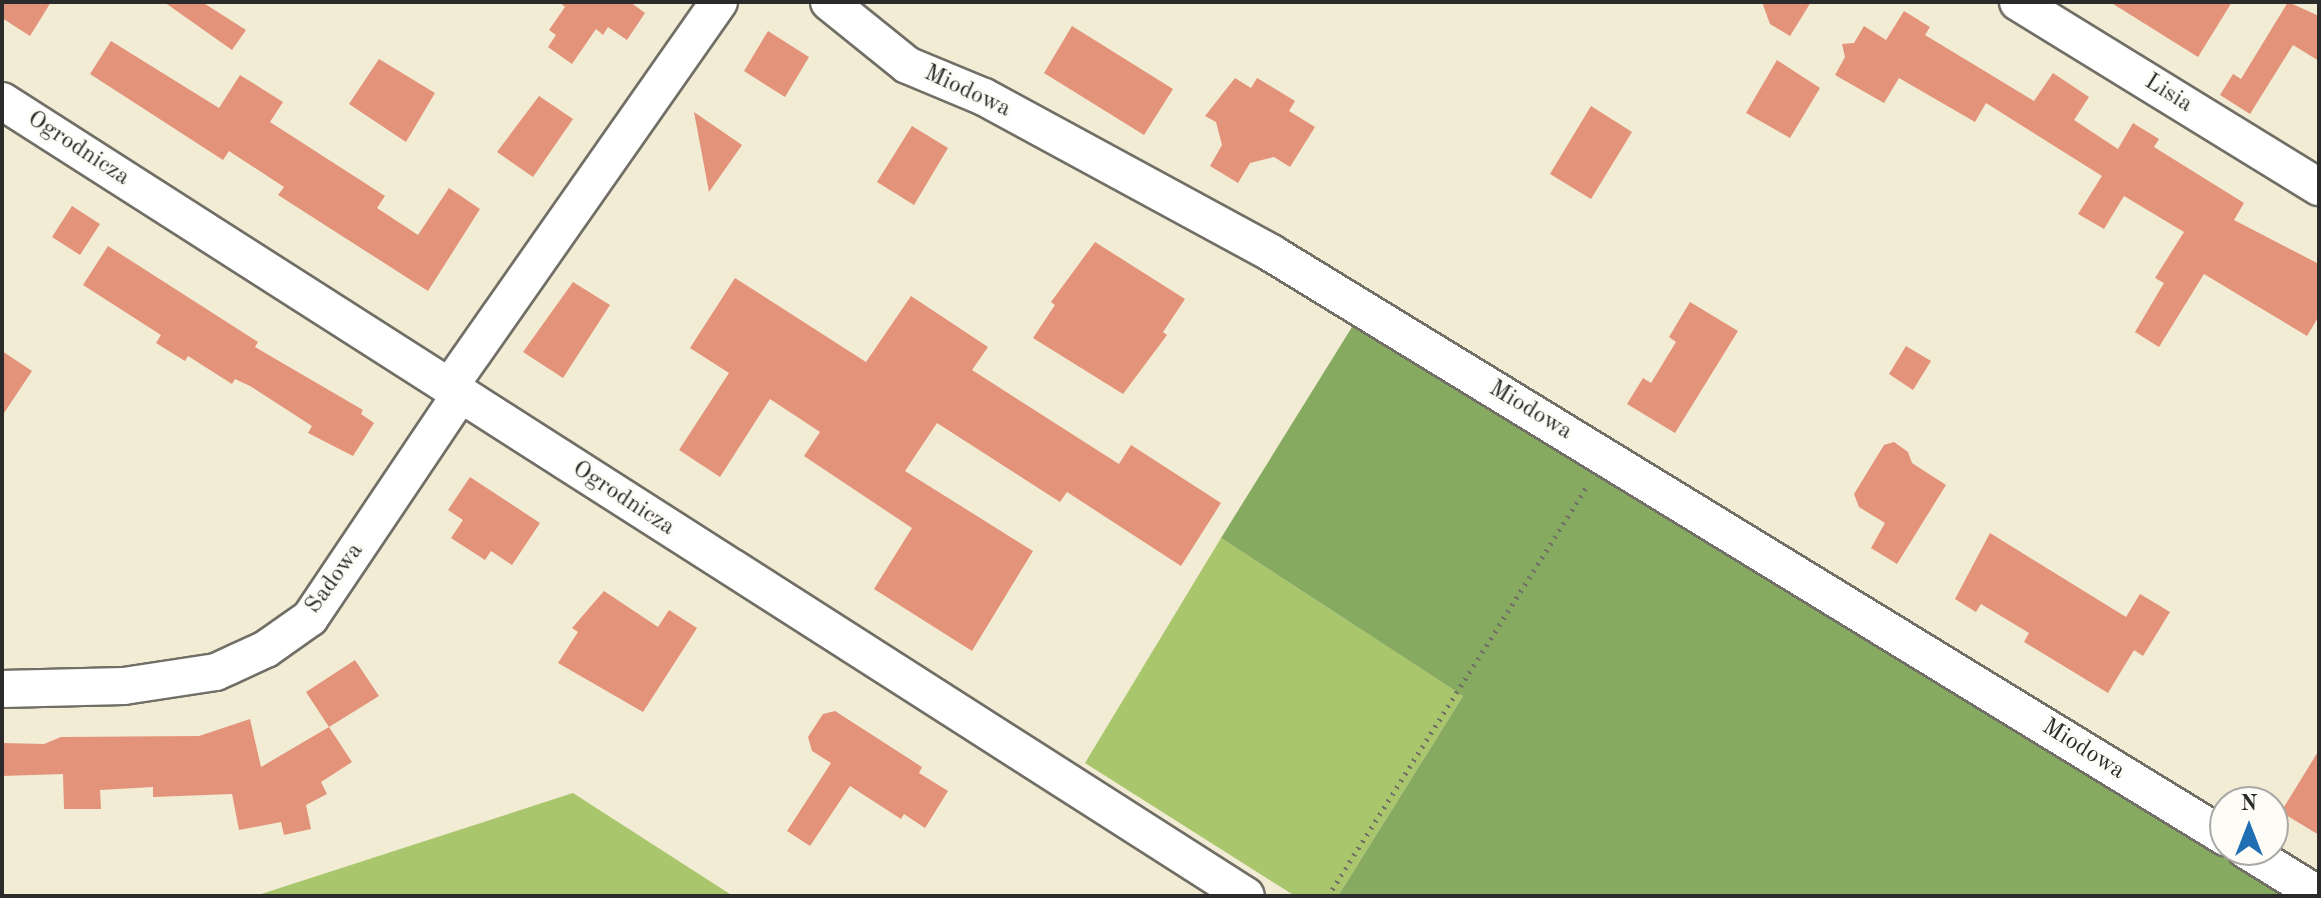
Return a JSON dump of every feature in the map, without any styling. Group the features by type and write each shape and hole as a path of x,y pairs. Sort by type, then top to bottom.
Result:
{"street":[{"name":"Sadowa","path":"2,689 124,686 216,672 266,649 310,618 455,389 719,2"},
{"name":"Miodowa","path":"829,2 907,65 984,97 1271,253 2209,827"},
{"name":"Lisia","path":"2018,2 2319,187"},
{"name":"Ogrodnicza","path":"2,101 1246,896"},
{"path":"2272,866 2319,895"}],"path":[{"path":"1328,896 1605,457"}],"green space":[{"path":"1357,319 1604,475 2209,846 2209,866 2241,866 2290,896 1338,896 1463,696 1221,538"},
{"path":"1221,538 1463,696 1338,896 1295,896 1085,763"},
{"path":"573,793 733,896 255,896"}],"building":[{"path":"2,2 51,2 30,36 2,18"},
{"path":"164,2 202,2 246,30 232,50"},
{"path":"559,2 630,2 645,13 627,40 608,27 603,35 596,29 572,64 548,47 556,35 549,30 565,7"},
{"path":"1762,2 1811,2 1790,36 1770,24"},
{"path":"2110,2 2232,2 2198,57"},
{"path":"2288,2 2319,16 2319,61 2293,45 2250,114 2220,95 2233,74 2241,79"},
{"path":"1904,11 1930,27 1925,35 2034,101 2053,73 2089,97 2074,120 2118,149 2133,123 2159,139 2154,147 2244,203 2234,220 2319,264 2319,316 2307,336 2204,274 2159,347 2135,332 2164,283 2155,278 2184,232 2124,196 2104,229 2078,214 2102,176 1986,103 1975,122 1899,78 1884,103 1835,75 1845,57 1842,44 1854,43 1864,26 1886,40"},
{"path":"1072,26 1173,89 1144,135 1044,73"},
{"path":"768,31 809,57 785,97 744,71"},
{"path":"111,41 219,108 240,75 283,102 270,122 385,196 377,208 418,235 449,188 480,209 428,291 278,195 284,187 229,151 223,160 90,74"},
{"path":"379,59 435,93 406,142 349,104"},
{"path":"1777,60 1820,88 1790,138 1746,113"},
{"path":"1235,78 1251,88 1257,78 1295,101 1289,111 1315,127 1290,167 1274,157 1250,163 1238,183 1210,166 1222,145 1216,122 1205,116"},
{"path":"539,96 573,119 533,177 497,152"},
{"path":"1591,106 1632,132 1591,199 1550,174"},
{"path":"694,112 742,145 709,192"},
{"path":"912,126 948,148 914,205 877,182"},
{"path":"72,206 100,224 80,255 52,237"},
{"path":"1095,242 1185,299 1163,332 1167,335 1123,394 1033,338 1055,305 1051,302"},
{"path":"108,246 258,342 255,347 363,410 361,414 374,423 353,456 308,433 312,426 250,386 235,379 232,384 188,356 185,361 156,343 161,335 83,285"},
{"path":"735,278 866,362 911,296 988,347 972,370 1119,464 1131,445 1221,503 1181,566 1067,492 1060,502 937,423 905,471 1033,551 972,651 874,589 912,528 804,456 820,432 770,399 720,477 679,450 729,373 690,348"},
{"path":"573,282 610,305 563,378 523,352"},
{"path":"1690,302 1738,331 1675,433 1627,404 1643,378 1651,383 1676,342 1669,337"},
{"path":"1906,346 1931,361 1913,390 1889,374"},
{"path":"2,351 32,371 2,416"},
{"path":"1894,442 1908,452 1912,463 1946,485 1897,564 1871,548 1885,523 1859,507 1854,494 1884,445"},
{"path":"470,477 540,523 512,565 491,551 485,560 451,538 463,520 448,510"},
{"path":"1990,533 2126,617 2140,594 2170,612 2143,656 2134,650 2108,693 2024,642 2029,633 1981,604 1976,612 1955,599"},
{"path":"604,591 658,627 669,610 697,628 643,712 558,663 578,632 572,628"},
{"path":"355,660 379,696 329,727 306,692"},
{"path":"835,711 922,767 919,773 948,791 925,828 904,814 901,819 850,786 810,846 787,831 831,763 812,751 808,737 823,714"},
{"path":"250,719 261,767 329,727 352,762 321,782 327,794 306,805 311,829 284,835 281,822 239,830 232,794 153,797 153,787 100,790 101,809 64,809 63,774 2,776 2,743 44,744 61,737 199,736"},
{"path":"2319,750 2319,835 2289,817 2289,799"}]}
